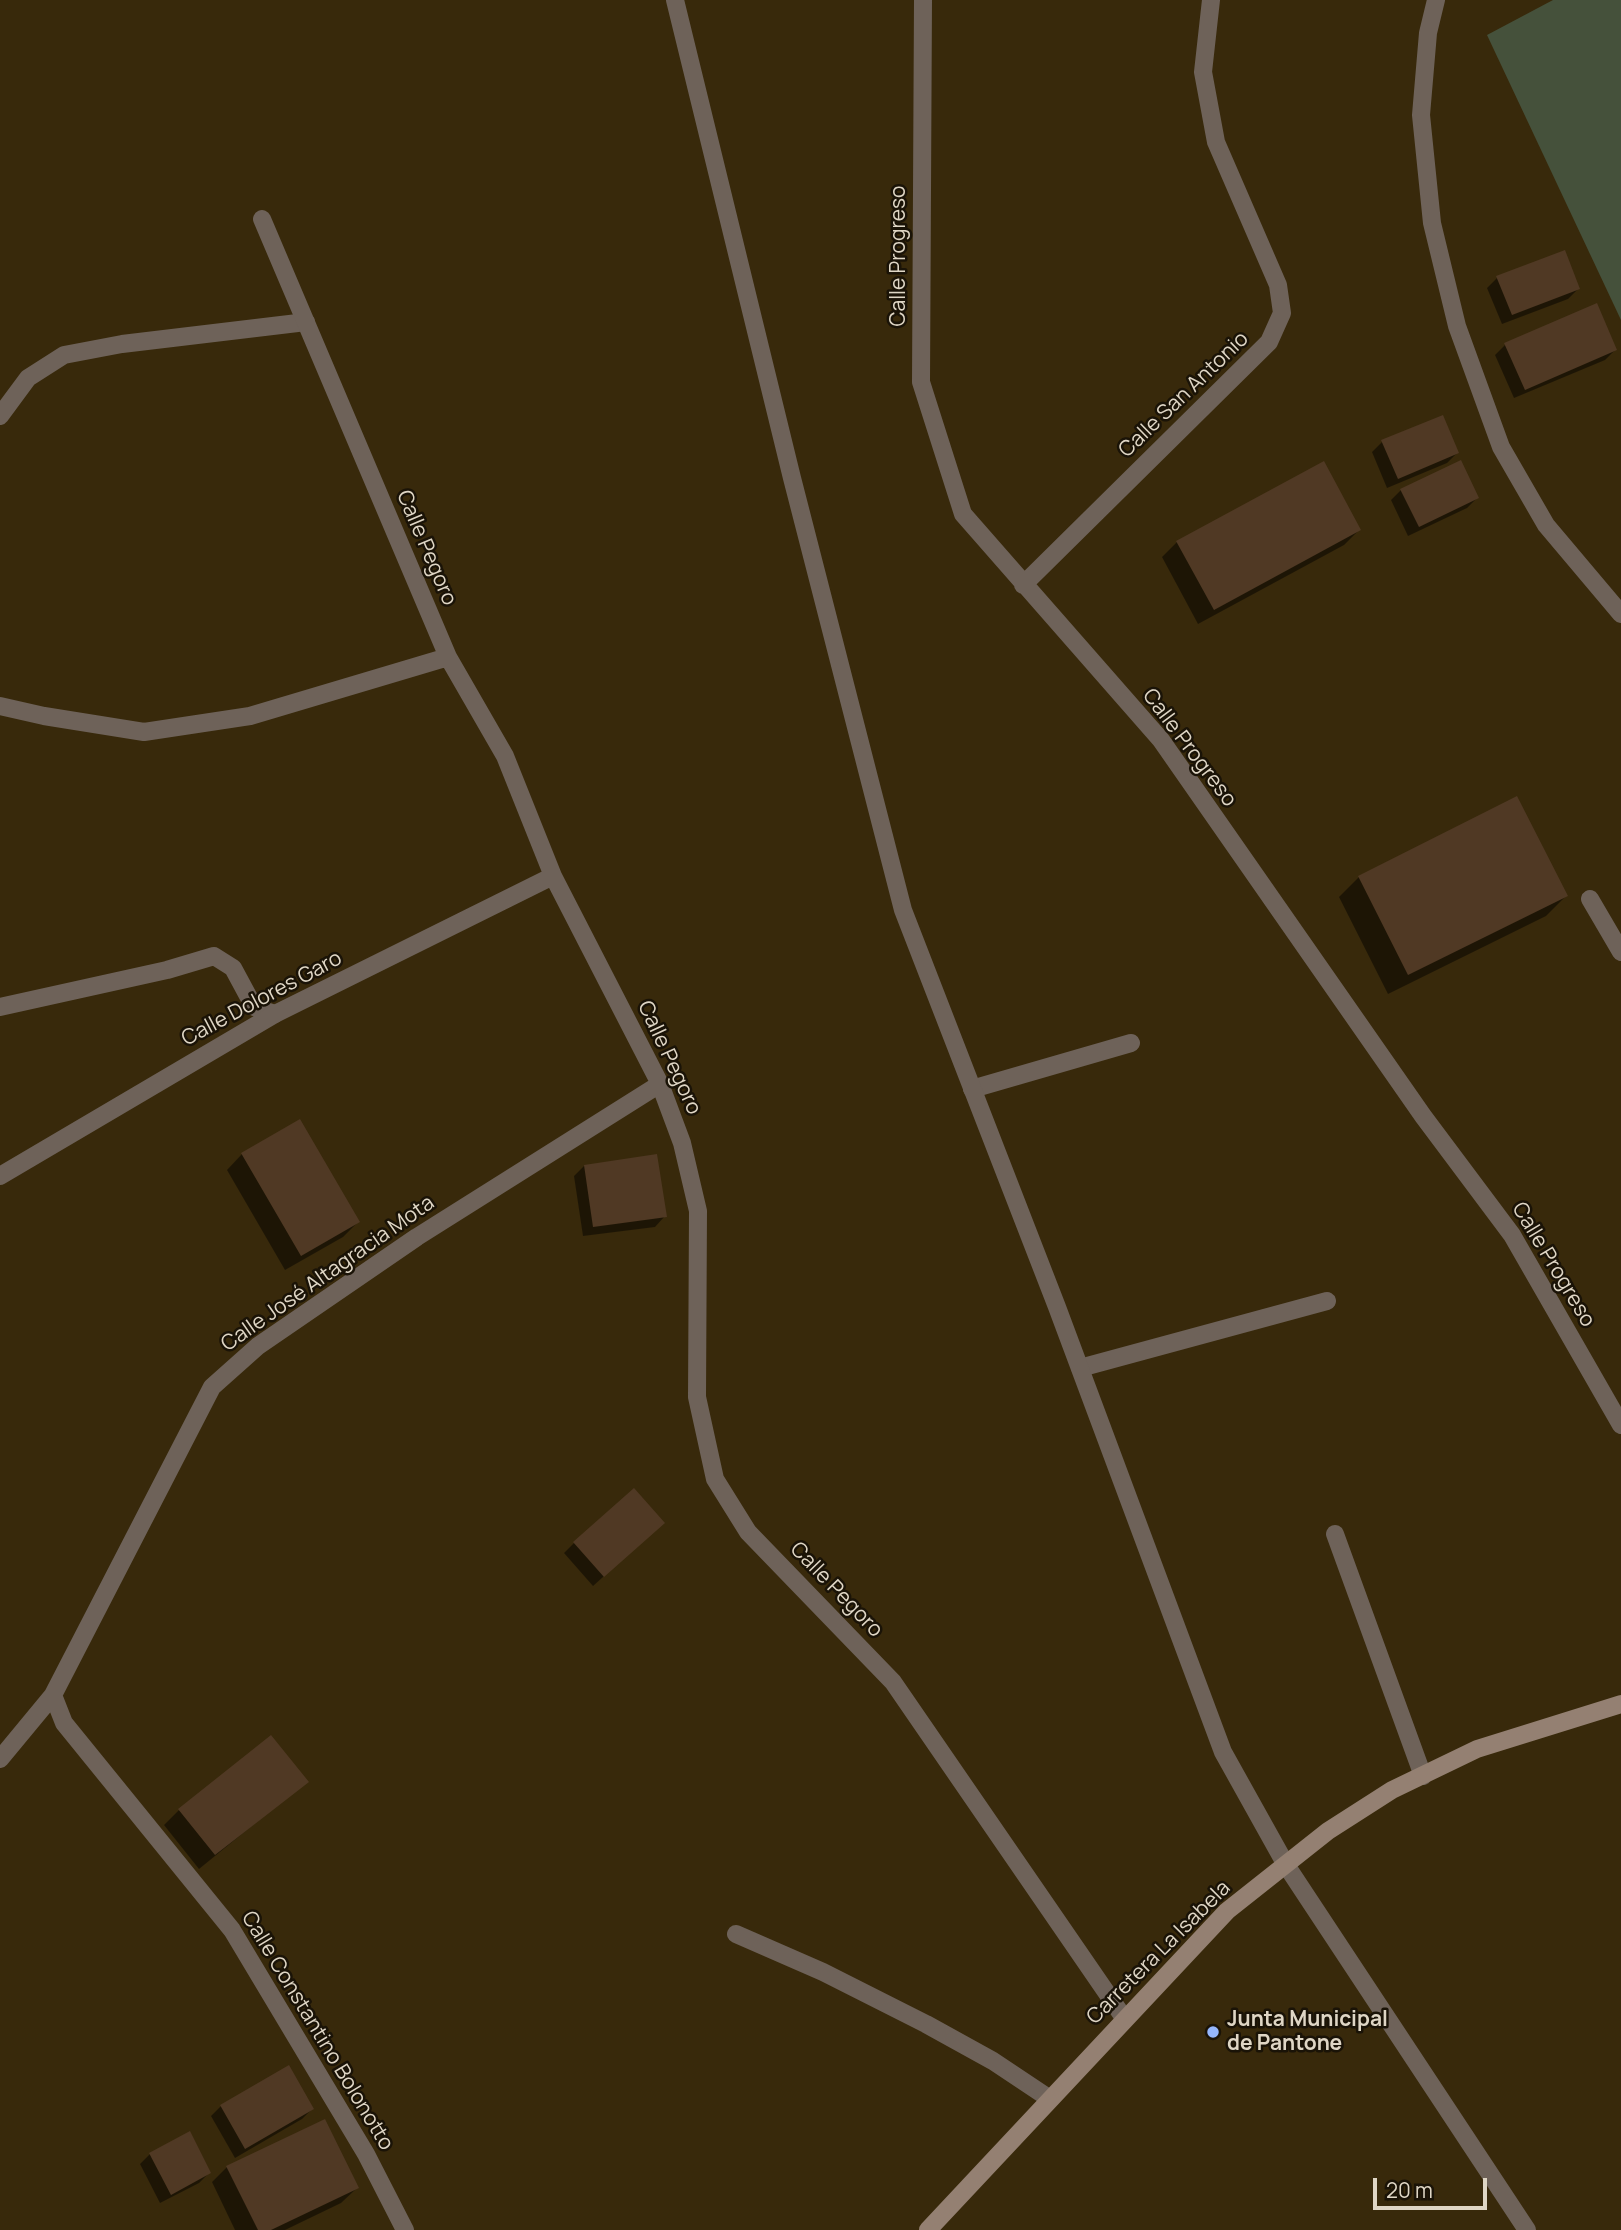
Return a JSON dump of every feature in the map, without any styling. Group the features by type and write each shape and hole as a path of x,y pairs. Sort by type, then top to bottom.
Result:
{"main road":[{"name":"Carretera La Isabela","path":"928,2230 1227,1910 1286,1865 1392,1790 1477,1749 1621,1704"}],"street":[{"path":"675,0 792,478 903,910 1080,1368 1223,1752 1286,1865 1527,2230"},
{"name":"Calle Progreso","path":"923,0 921,382 963,514 1161,740 1423,1116 1512,1235 1621,1425"},
{"name":"Calle San Antonio","path":"1023,584 1269,342 1282,313 1278,285 1216,142 1203,72 1211,0"},
{"path":"1436,0 1428,33 1421,115 1432,223 1457,326 1501,447 1546,525 1621,614"},
{"name":"Calle Pegoro","path":"262,219 448,657 505,756 553,876 660,1084 682,1143 698,1211 697,1397 715,1479 748,1532 893,1682 1124,2018"},
{"path":"0,416 28,378 64,355 122,344 306,322"},
{"path":"0,706 144,732 250,716 448,657"},
{"name":"Calle Dolores Garo","path":"0,1175 275,1014 553,876"},
{"path":"1590,899 1621,952"},
{"path":"0,1007 167,970 214,956 233,968 254,1007 275,1014"},
{"path":"972,1088 1131,1043"},
{"name":"Calle José Altagracia Mota","path":"0,1759 53,1695 212,1387 258,1346 416,1237 660,1084"},
{"path":"1080,1368 1327,1301"},
{"path":"1335,1534 1423,1776"},
{"name":"Calle Constantino Bolonotto","path":"53,1695 64,1723 232,1930 366,2154 405,2230"},
{"path":"736,1934 823,1972 926,2024 993,2061 1049,2099"}],"green space":[{"path":"1553,0 1621,0 1621,320 1487,35"}],"building":[{"path":"1565,250 1580,289 1512,315 1496,276"},
{"path":"1597,303 1617,350 1525,390 1504,343"},
{"path":"1443,415 1459,453 1398,479 1381,440"},
{"path":"1461,460 1479,498 1419,527 1400,489"},
{"path":"1324,461 1361,530 1214,610 1176,541"},
{"path":"1517,796 1568,896 1408,975 1358,876"},
{"path":"300,1119 360,1222 301,1256 241,1153"},
{"path":"657,1154 667,1217 593,1227 584,1165"},
{"path":"634,1488 665,1523 604,1577 573,1542"},
{"path":"271,1735 309,1782 215,1855 178,1809"},
{"path":"289,2065 314,2109 245,2149 220,2105"},
{"path":"325,2119 359,2188 271,2230 258,2230 226,2166"},
{"path":"190,2131 211,2173 171,2195 149,2153"}],"place":[{"name":"Junta Municipal de Pantone","path":"1213,2032"}]}
